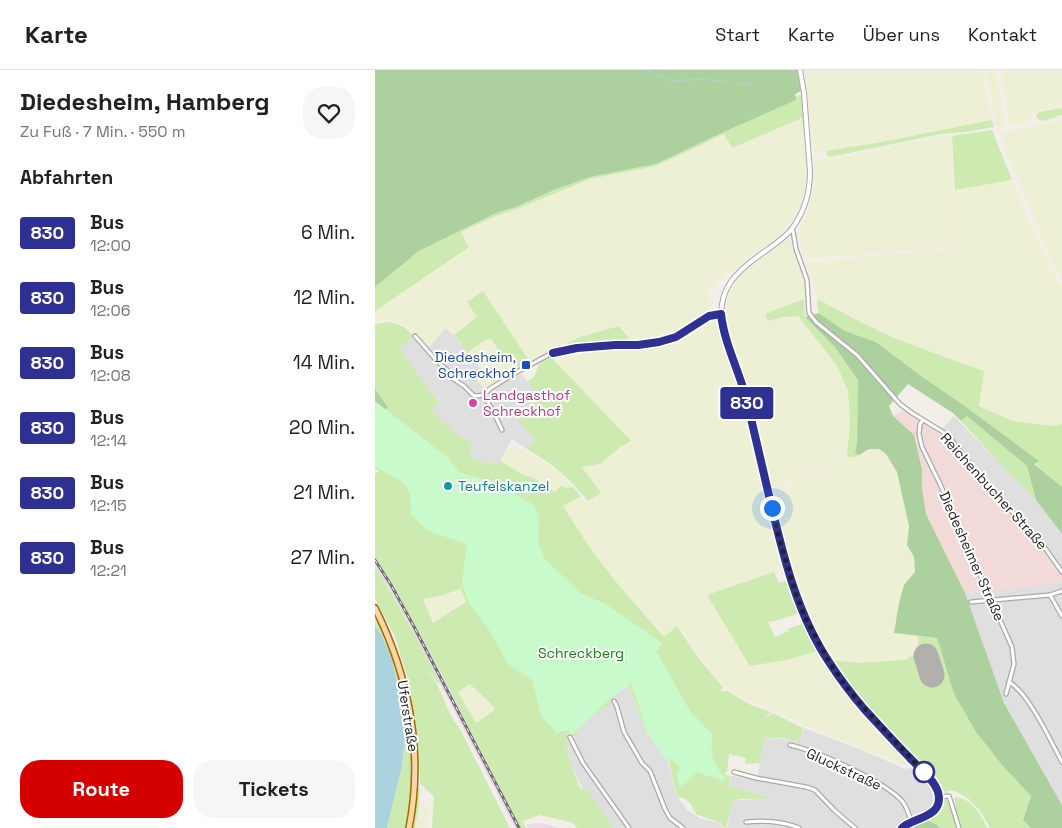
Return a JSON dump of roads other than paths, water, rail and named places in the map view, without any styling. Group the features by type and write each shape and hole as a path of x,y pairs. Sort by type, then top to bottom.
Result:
{"main road":[{"name":"Uferstraße","path":"375,608 396,656 409,704 413,732 415,777 409,828"}],"street":[{"path":"800,70 804,93 811,172 803,210 782,239 744,266 731,281 723,298 721,314 724,332 745,394 779,538 805,617 828,660 845,685 936,787 939,797 935,810 929,815 906,824 902,828"},
{"name":"Reichenbucher Straße","path":"791,229 807,280 809,313 816,322 857,355 900,404 950,438 987,485 1040,541 1062,572"},
{"path":"415,336 435,360 447,370 452,378 465,386 475,396 483,395 517,372 553,353 577,348 659,342 676,337 709,316 721,314"},
{"path":"483,395 502,430"},
{"name":"Diedesheimer Straße","path":"923,420 920,424 919,434 922,447 1012,647 1014,664 1006,694"},
{"path":"971,602 1051,595 1062,591"},
{"path":"1051,595 1062,616"},
{"path":"1009,682 1015,685 1037,715 1062,762"},
{"path":"614,701 624,732 642,763 650,771 665,809 670,818 683,828"},
{"path":"570,737 583,763 629,828"},
{"name":"Gluckstraße","path":"790,745 837,762 875,781 904,802 911,822"},
{"path":"734,772 815,790 855,828"},
{"path":"939,797 949,796 959,828"},
{"path":"746,822 778,822 799,828"}],"water":[{"path":"375,625 383,638 393,663 406,731 402,766 387,828 375,828"}],"waterway":[{"path":"645,70 675,81 701,79 728,82"},
{"path":"737,83 751,85"}],"railway":[{"path":"375,560 412,623 519,828"}],"place":[{"name":"Diedesheim, Schreckhof","path":"526,365"},
{"name":"Landgasthof Schreckhof","path":"473,403"},
{"name":"Teufelskanzel","path":"448,486"}],"park label":[{"name":"Schreckberg","path":"581,653"}]}
